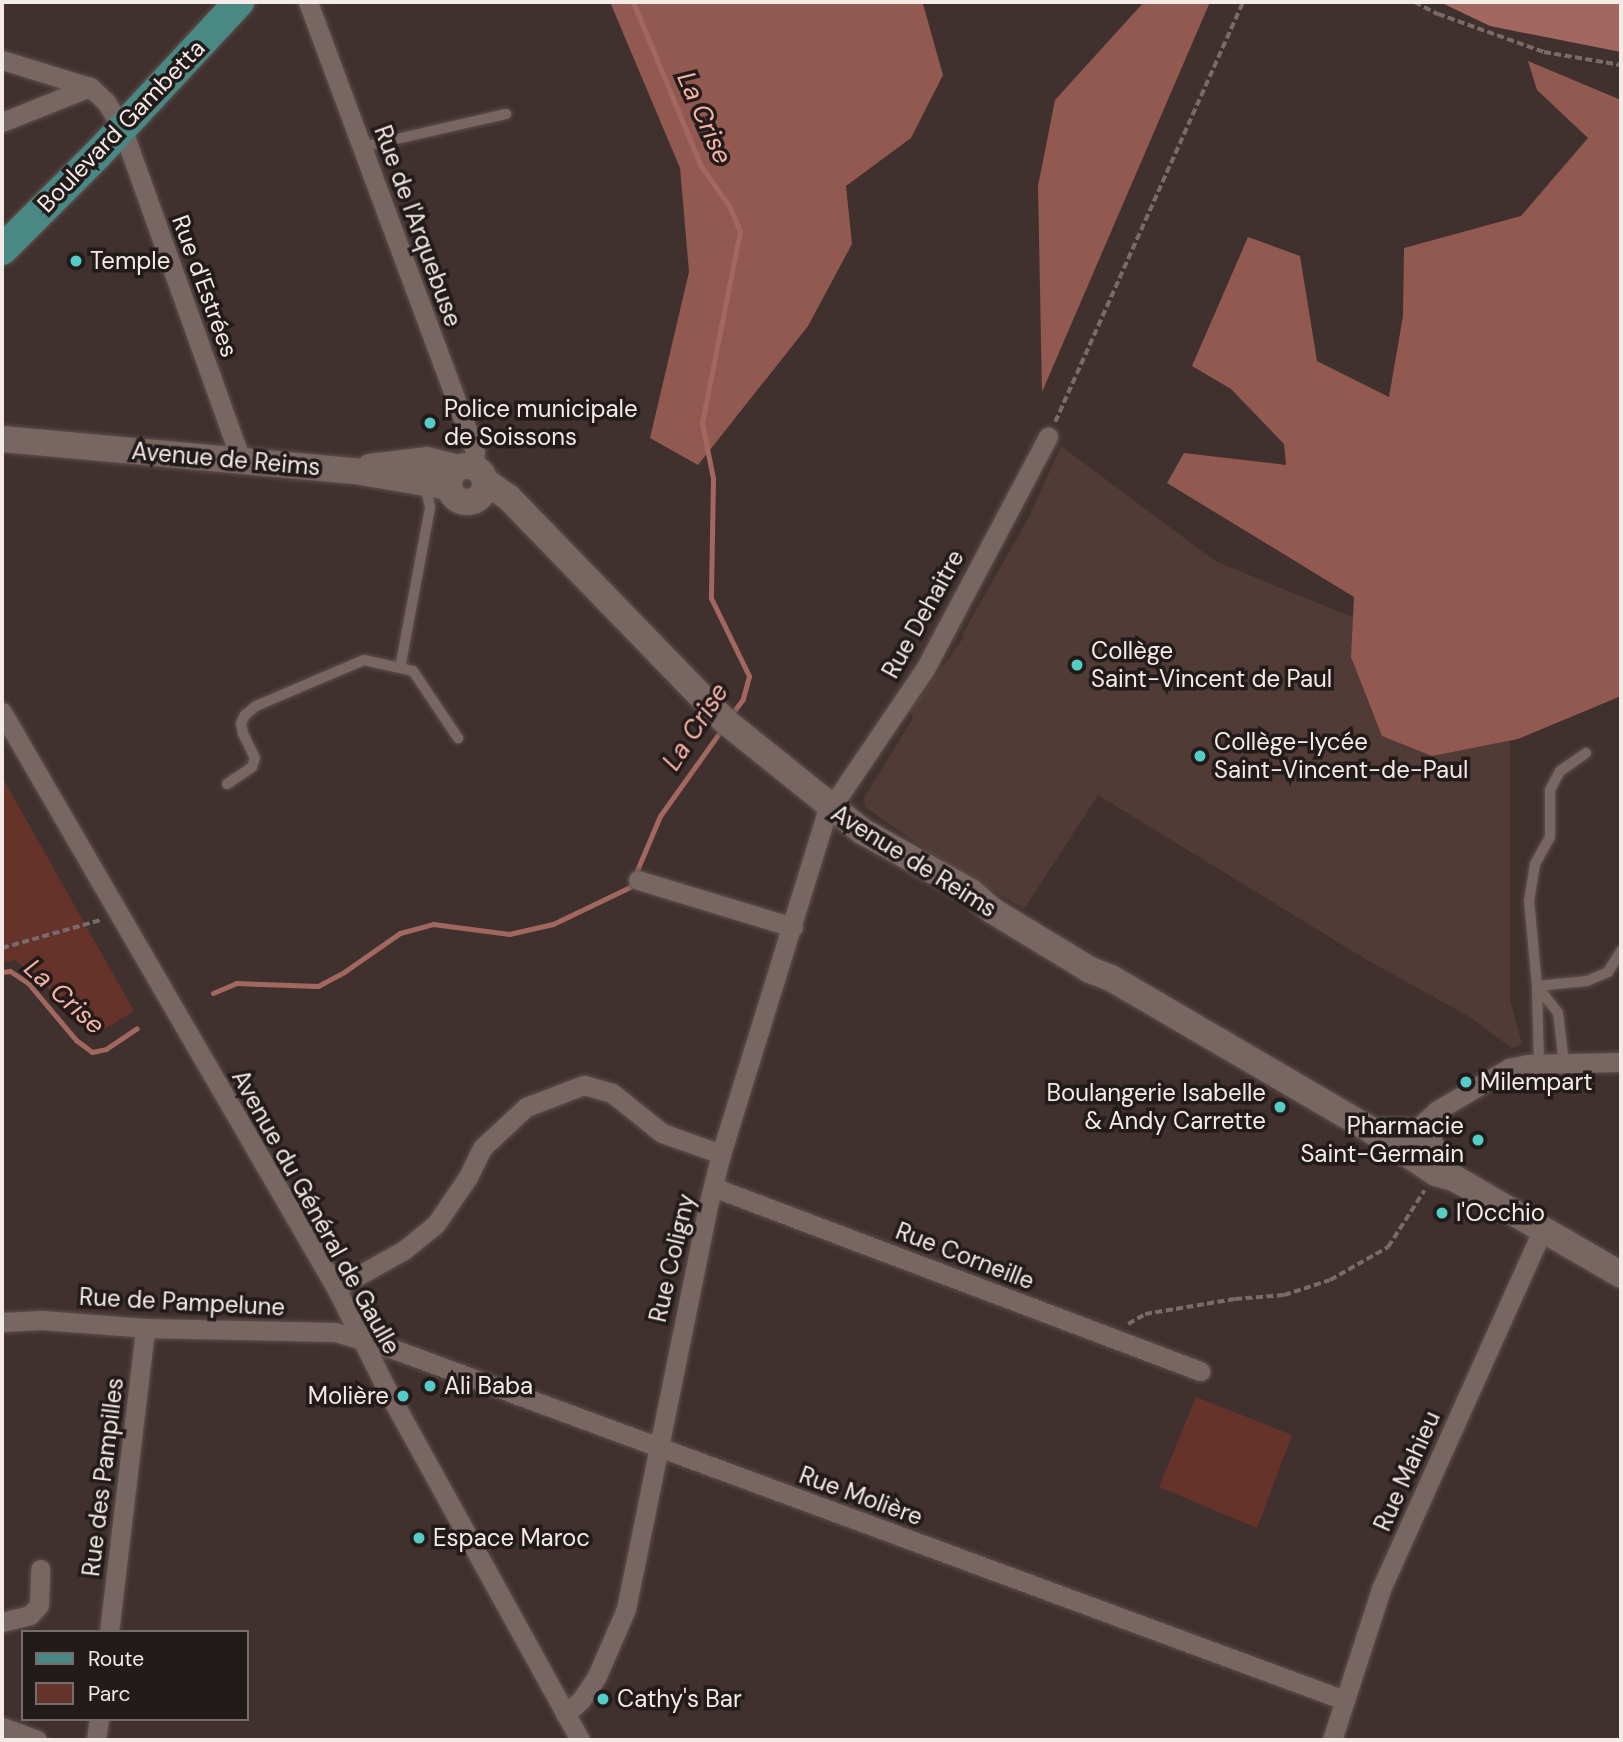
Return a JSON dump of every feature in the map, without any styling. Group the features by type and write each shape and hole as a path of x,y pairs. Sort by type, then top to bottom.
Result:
{"main road":[{"name":"Boulevard Gambetta","path":"2,250 122,128 231,4"},
{"name":"Avenue de Reims","path":"2,439 462,481 509,498 731,726 830,809 862,831 971,892 993,911 1090,970 1111,978 1374,1131 1434,1170 1621,1275"},
{"path":"355,471 409,460 442,462 462,481"},
{"name":"Avenue de Reims","path":"1374,1131 1413,1132"},
{"path":"1413,1132 1434,1170"}],"street":[{"name":"Rue de l'Arquebuse","path":"308,2 475,451 462,481"},
{"path":"2,60 90,87"},
{"name":"Rue d'Estrées","path":"90,87 106,103 122,128 241,461"},
{"path":"2,122 90,87"},
{"name":"Rue Dehaitre","path":"830,809 925,669 1048,437"},
{"name":"Avenue du Général de Gaulle","path":"2,712 116,914 336,1288 360,1340 580,1740"},
{"name":"Rue Coligny","path":"565,1714 581,1700 597,1676 626,1609 678,1340 721,1154 830,809"},
{"path":"638,880 793,927"},
{"path":"1413,1132 1436,1111 1509,1068 1539,1064 1621,1062"},
{"path":"336,1288 404,1250 436,1224 468,1177 482,1149 526,1107 584,1085 612,1093 662,1133 721,1154"},
{"name":"Rue Corneille","path":"713,1187 1199,1371"},
{"name":"Rue Mahieu","path":"1332,1740 1381,1589 1543,1229"},
{"name":"Rue de Pampelune","path":"2,1322 42,1320 145,1328 335,1332 360,1340"},
{"name":"Rue des Pampilles","path":"109,1630 145,1328"},
{"name":"Rue Molière","path":"360,1340 396,1350 1344,1700"},
{"path":"2,1622 30,1615 39,1605 40,1569"},
{"path":"96,1740 99,1721"},
{"path":"2,1727 37,1740"}],"lane":[{"path":"366,156 506,114"},
{"path":"400,668 430,508 462,481"},
{"path":"227,784 251,766 255,758 241,723 256,706 364,660 413,671 458,738"},
{"path":"1539,1064 1537,986 1529,901 1535,864 1550,837 1550,790 1560,771 1586,753"},
{"path":"1537,986 1587,981 1608,972 1621,951"},
{"path":"1537,986 1558,1013 1564,1063"}],"path":[{"path":"1048,437 1243,2"},
{"path":"1415,2 1438,14 1544,52 1621,65"},
{"path":"2,948 86,926 116,914"},
{"path":"1108,1336 1145,1314 1235,1299 1284,1296 1318,1283 1388,1247 1434,1170"}],"shaded area":[{"path":"610,2 918,2 923,4 943,75 911,138 846,186 852,244 808,326 698,465 650,438 689,272 680,168"},
{"path":"1144,2 1210,2 1042,392 1038,186 1055,100"},
{"path":"1440,2 1621,2 1621,52 1490,26"},
{"path":"1528,61 1621,100 1621,696 1518,739 1432,756 1382,736 1351,657 1354,597 1167,483 1184,453 1286,465 1284,444 1231,389 1192,366 1248,237 1300,256 1317,361 1389,397 1403,316 1404,248 1521,216 1588,138 1537,90"},
{"name":"Collège-lycée Saint-Vincent-de-Paul","path":"1061,446 1215,561 1342,613 1510,674 1510,1000 1522,1044 1512,1048 1470,1017 1367,960 1098,795 1024,909 944,862 865,807 864,798 913,718 910,711 964,637 962,635 1030,515"}],"green space":[{"path":"2,777 134,1011 100,1032 15,960 2,963"},
{"path":"1196,1397 1292,1435 1257,1528 1159,1487"}],"waterway":[{"name":"La Crise","path":"633,2 701,166 729,206 740,231 702,423 713,478 711,598 749,676 743,699 731,715"},
{"name":"La Crise","path":"213,993 236,983 318,986 344,972 400,933 433,924 509,934 553,924 630,887 660,816 722,729"},
{"name":"La Crise","path":"2,972 10,971 28,983 76,1040 92,1052 106,1049 137,1028"}],"place":[{"name":"Temple","path":"76,261"},
{"name":"Police municipale de Soissons","path":"430,423"},
{"name":"Collège Saint-Vincent de Paul","path":"1077,665"},
{"name":"Collège-lycée Saint-Vincent-de-Paul","path":"1200,756"},
{"name":"Milempart","path":"1466,1082"},
{"name":"Boulangerie Isabelle & Andy Carrette","path":"1280,1107"},
{"name":"Pharmacie Saint-Germain","path":"1478,1140"},
{"name":"l'Occhio","path":"1442,1213"},
{"name":"Ali Baba","path":"430,1386"},
{"name":"Molière","path":"403,1396"},
{"name":"Espace Maroc","path":"419,1538"},
{"name":"Cathy's Bar","path":"603,1699"}]}
